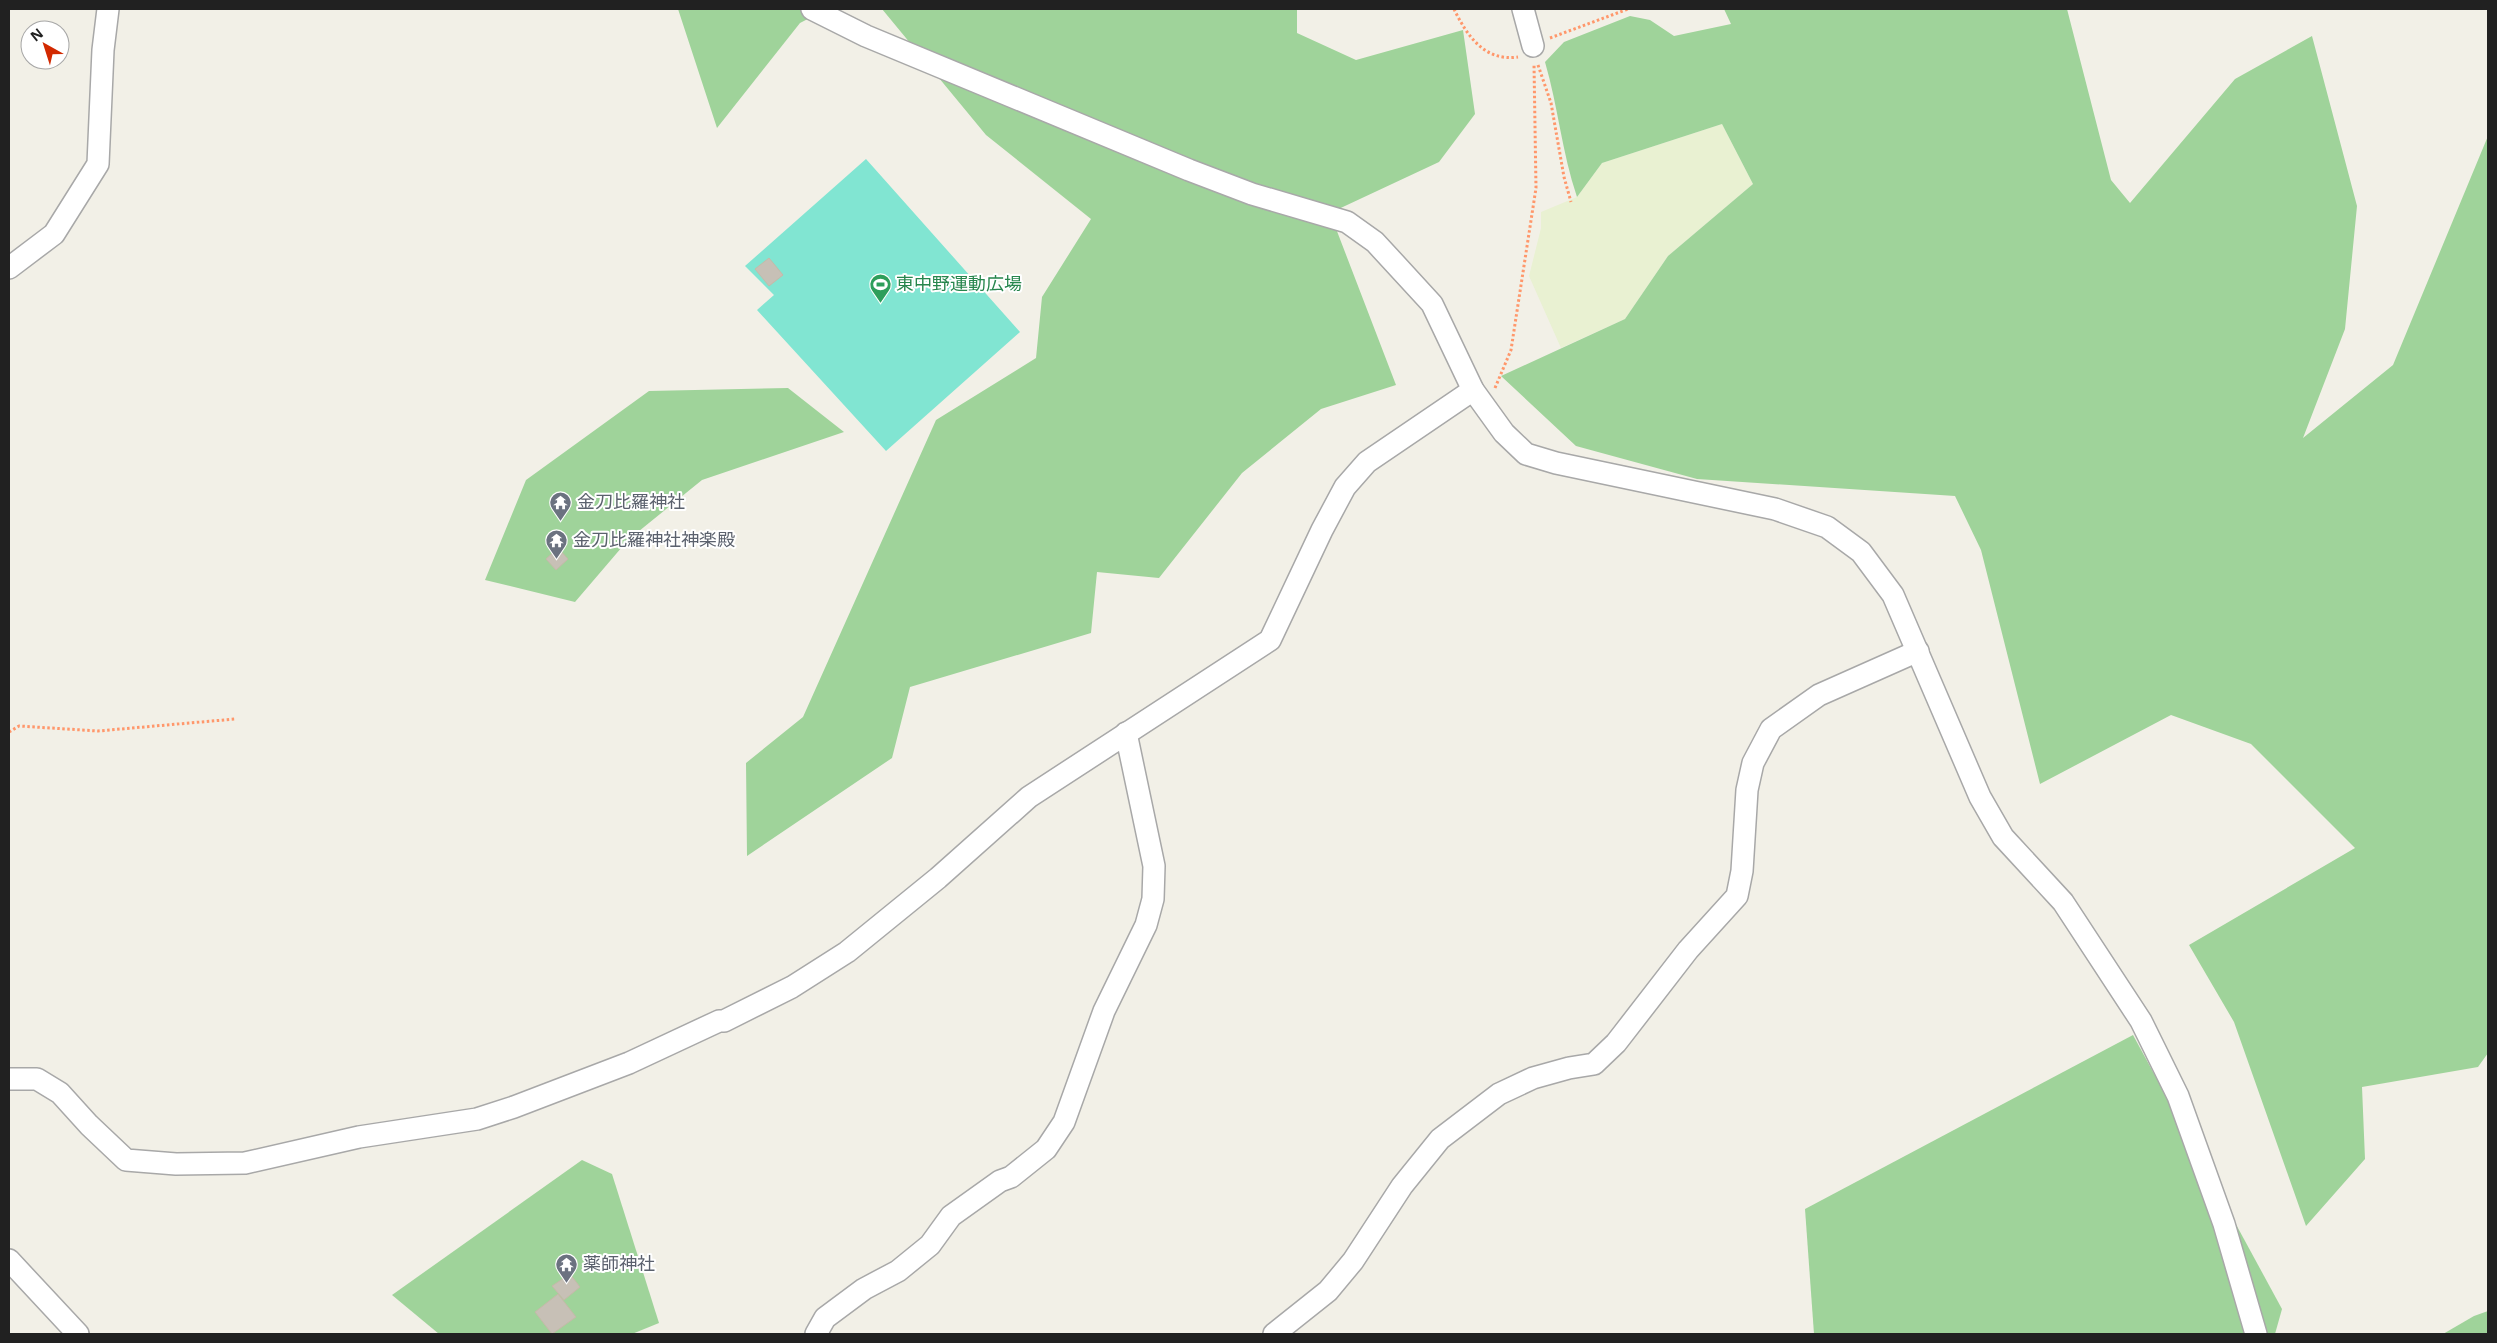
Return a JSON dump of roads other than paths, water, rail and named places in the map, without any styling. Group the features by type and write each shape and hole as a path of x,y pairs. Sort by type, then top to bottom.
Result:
{"street":[{"path":"9,268 54,234 98,164 103,50 108,9"},
{"path":"812,9 866,36 1189,170 1252,194 1347,222 1375,242 1432,304 1472,390 1504,433 1526,454 1556,463 1775,509 1827,527 1861,552 1894,595 1980,797 2003,837 2063,902 2141,1021 2174,1087 2224,1224 2256,1334"},
{"path":"1522,9 1534,49"},
{"path":"9,1080 37,1079 60,1093 89,1125 126,1160 176,1164 244,1163 359,1137 406,1132 477,1119 514,1107 629,1063 719,1021 724,1021 792,987 847,952 938,878 1029,797 1270,640 1322,530 1345,487 1367,462 1472,390"},
{"path":"1274,1334 1328,1290 1353,1261 1402,1186 1440,1139 1499,1094 1533,1078 1568,1068 1594,1064 1616,1043 1688,950 1737,896 1742,871 1747,790 1752,763 1771,729 1819,695 1918,651"},
{"path":"816,1334 825,1318 864,1289 898,1271 930,1245 951,1216 1000,1181 1011,1177 1046,1149 1064,1122 1104,1011 1146,926 1153,899 1154,866 1126,733"},
{"path":"9,1260 78,1334"}],"place":[{"name":"東中野運動広場","path":"880,303"},
{"name":"金刀比羅神社","path":"561,521"},
{"name":"金刀比羅神社神楽殿","path":"557,559"},
{"name":"薬師神社","path":"567,1283"}]}
